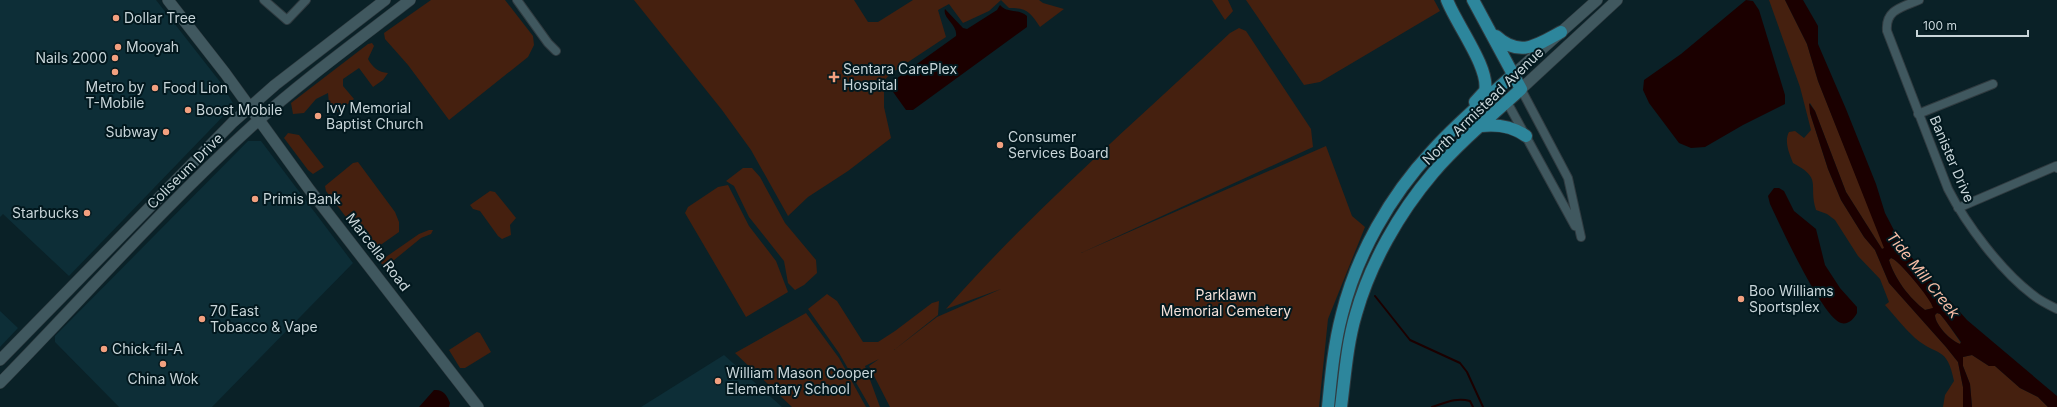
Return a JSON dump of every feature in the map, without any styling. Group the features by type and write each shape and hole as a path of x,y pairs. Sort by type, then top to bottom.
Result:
{"main road":[{"path":"1447,0 1485,77 1486,86 1483,94 1474,102 1461,121"},
{"path":"1451,0 1507,102"},
{"path":"1473,0 1521,89"},
{"path":"1489,30 1502,42 1519,48 1530,47 1561,32"},
{"name":"North Armistead Avenue","path":"1328,407 1332,370 1342,314 1360,263 1379,223 1408,180 1433,150 1461,121 1514,74"},
{"name":"North Armistead Avenue","path":"1341,407 1355,316 1372,270 1402,218 1425,184 1451,154 1521,89"},
{"path":"1480,126 1506,126 1519,131 1526,136"}],"street":[{"name":"Marcella Road","path":"168,0 478,407"},
{"path":"264,0 287,20 306,0"},
{"name":"Coliseum Drive","path":"0,360 187,167 249,107 281,80 385,0"},
{"name":"Coliseum Drive","path":"0,383 202,174 258,120 314,74 410,0"},
{"path":"517,0 548,43 556,51"},
{"name":"North Armistead Avenue","path":"1514,74 1597,0"},
{"name":"North Armistead Avenue","path":"1521,89 1617,0"},
{"name":"Banister Drive","path":"1919,0 1898,9 1890,15 1886,22 1887,31 1941,174 1958,208 2013,277 2034,296 2057,310"},
{"path":"1918,114 1994,84"},
{"path":"1507,102 1581,237 1568,178 1521,89"},
{"path":"1958,208 2056,166 2057,168"}],"shaded area":[{"path":"0,0 156,0 221,83 234,105 69,276 3,214 0,217"},
{"path":"248,141 261,141 353,263 212,407 119,407 55,342 55,336"},
{"path":"0,311 18,328 0,347"},
{"name":"William Mason Cooper Elementary School","path":"724,355 782,407 641,407"}],"green space":[{"path":"431,0 505,0 533,36 534,45 528,57 449,120 408,65 385,39 384,33"},
{"name":"Sentara CarePlex Hospital","path":"634,0 854,0 868,22 878,22 913,0 1001,0 989,11 963,23 949,4 938,10 946,37 890,74 884,81 884,107 891,138 848,171 808,197 788,216 751,150 722,110"},
{"path":"1001,0 1039,0 1043,3 1064,9 1040,27 1031,14 1024,10 1009,8"},
{"path":"1212,0 1228,0 1233,11 1225,20"},
{"path":"1246,0 1434,0 1440,11 1320,82 1304,85"},
{"path":"1769,0 1785,0 1807,44 1818,81 1885,248 1882,249 1846,192 1815,111 1810,103 1810,113 1828,169 1841,200 1864,237 1875,250 1889,283 1958,362 1963,387 1963,407 1943,407 1945,395 1954,381 1948,362 1940,353 1915,338 1885,305 1889,302 1880,279 1858,256 1835,220 1827,214 1816,210 1813,183 1811,178 1808,173 1793,163 1787,143 1789,132 1795,131 1804,138 1811,130 1800,87"},
{"name":"Parklawn Memorial Cemetery","path":"1239,28 1246,31 1311,129 1313,147 1081,253 1326,146 1352,216 1365,227 1328,319 1319,407 890,407 869,366 879,359 865,366 880,407 870,407 839,353 808,309 827,294 837,301 863,342 878,342 932,303 939,301 938,315 894,350 937,317 1001,289 946,309 979,272 1049,202 1230,33"},
{"path":"372,43 374,46 368,59 376,69 381,72 388,73 383,80 373,87 359,68 343,79 343,86 354,99 338,112 329,104 328,93 316,99 304,113 293,114 291,103 368,44"},
{"path":"288,133 299,135 324,167 313,174 308,170 284,138"},
{"path":"358,162 395,212 399,222 399,232 372,251 326,191 325,186 353,163"},
{"path":"743,168 752,168 760,177 785,223 816,260 817,273 804,285 795,290 788,283 784,261 749,217 734,186 726,181"},
{"path":"728,185 749,226 776,261 788,292 746,317 685,213 688,207 718,187"},
{"path":"490,191 495,192 516,218 510,225 511,235 502,239 498,236 480,211 473,209 470,205"},
{"path":"433,230 431,234 421,238 385,267 380,262 419,234"},
{"path":"1891,258 1895,260 1914,280 1934,308 1925,310 1908,294 1891,267 1889,260"},
{"path":"806,313 839,358 866,407 792,407 735,353"},
{"path":"1937,313 1940,314 1946,321 1961,343 1960,344 1948,336 1941,328 1936,319 1935,315"},
{"path":"477,332 480,333 491,352 465,368 460,368 449,350"},
{"path":"1972,355 1989,366 1995,366 2020,388 2038,397 2048,407 1972,407 1970,384 1963,366 1963,357"}],"water":[{"path":"1746,0 1753,1 1759,10 1785,95 1785,104 1743,125 1705,147 1691,148 1679,143 1649,103 1643,90 1644,80 1681,54"},
{"name":"Tide Mill Creek","path":"1785,0 1803,0 1818,26 1818,44 1876,184 1885,213 1898,238 1913,259 1967,320 2057,396 2057,407 2048,407 2038,397 2020,388 1995,366 1989,366 1972,355 1963,357 1963,366 1970,384 1972,407 1963,407 1963,387 1958,362 1889,283 1875,250 1864,237 1841,200 1828,169 1810,113 1809,103 1815,111 1846,192 1882,249 1884,248 1818,81 1807,44","holes":["1891,258 1895,260 1914,280 1927,297 1933,308 1925,310 1908,294 1891,267 1889,260","1937,313 1940,314 1948,324 1961,342 1960,344 1948,336 1941,328 1936,319 1935,315"]},
{"path":"1000,5 1003,8 1020,12 1027,16 1027,27 913,110 906,110 891,89 891,86 896,79 956,36 955,28 946,15 945,9 963,28 967,29 997,10"},
{"path":"1774,188 1779,188 1784,191 1794,211 1816,229 1825,265 1840,288 1857,307 1856,315 1848,322 1841,323 1833,317 1823,305 1802,269 1770,204 1768,196"},
{"path":"434,390 440,390 448,397 450,403 449,407 419,407"}],"waterway":[{"path":"1375,296 1410,340 1460,363 1467,372 1483,407"},
{"path":"1432,407 1451,401 1460,400 1470,401 1473,407"}],"place":[{"name":"Dollar Tree","path":"116,18"},
{"name":"Mooyah","path":"118,47"},
{"name":"Nails 2000","path":"115,58"},
{"name":"Metro by T-Mobile","path":"115,72"},
{"name":"Sentara CarePlex Hospital","path":"834,77"},
{"name":"Food Lion","path":"155,88"},
{"name":"Boost Mobile","path":"188,110"},
{"name":"Ivy Memorial Baptist Church","path":"318,116"},
{"name":"Subway","path":"166,132"},
{"name":"Consumer Services Board","path":"1000,145"},
{"name":"Primis Bank","path":"255,199"},
{"name":"Starbucks","path":"87,213"},
{"name":"Boo Williams Sportsplex","path":"1741,299"},
{"name":"70 East Tobacco & Vape","path":"202,319"},
{"name":"Chick-fil-A","path":"104,349"},
{"name":"China Wok","path":"163,364"},
{"name":"William Mason Cooper Elementary School","path":"718,381"}]}
